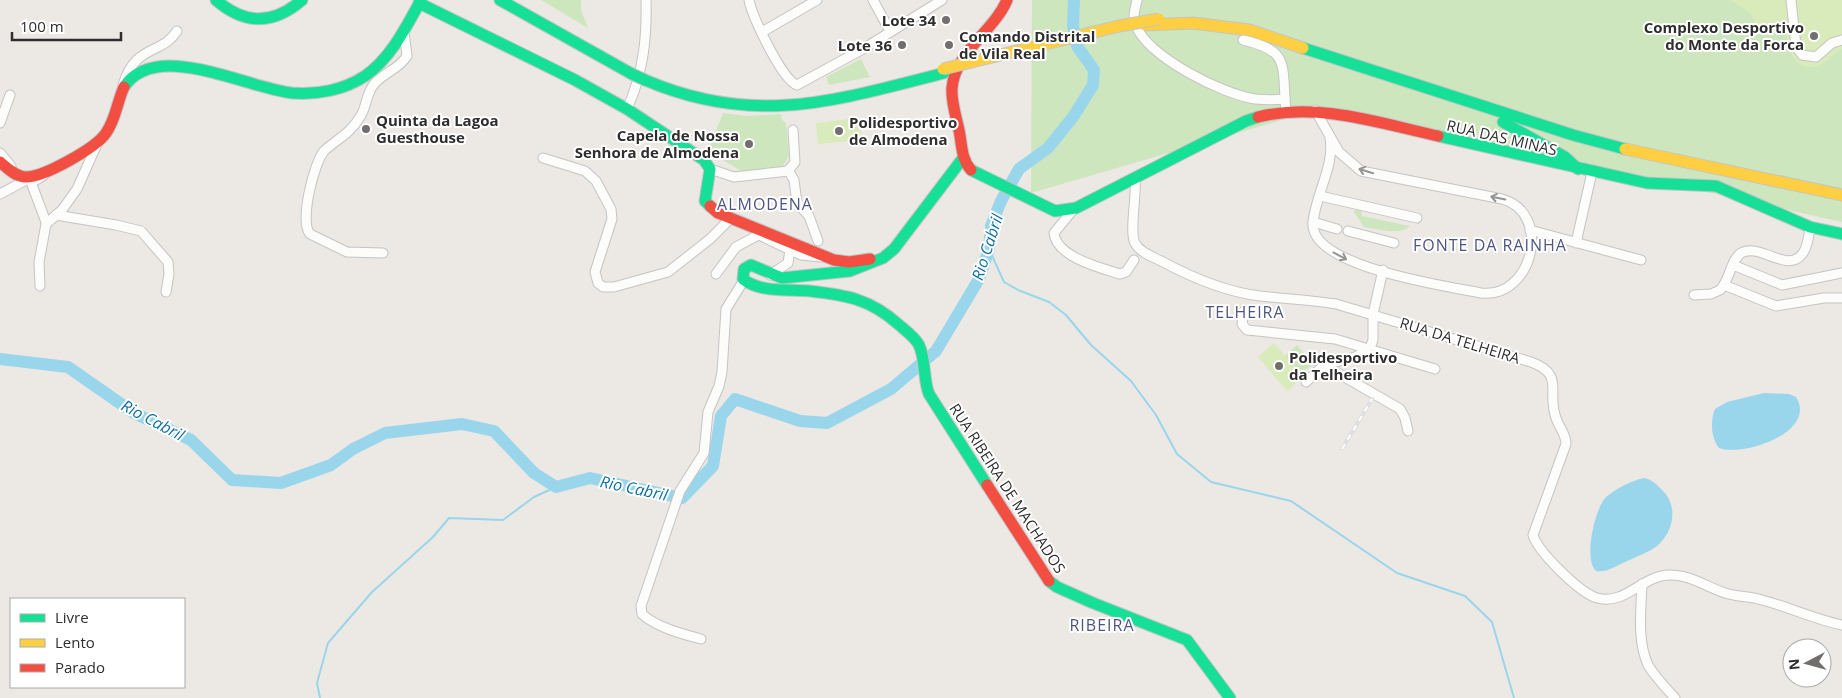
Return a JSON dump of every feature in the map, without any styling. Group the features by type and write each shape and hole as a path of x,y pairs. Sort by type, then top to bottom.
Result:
{"main road":[{"path":"216,0 238,16 258,20 282,15 302,0"},
{"path":"227,0 244,10 263,12 282,7 292,0"},
{"path":"500,0 645,77 702,94 743,101 774,103 805,100 848,92 1159,21 1210,24 1249,30 1393,76 1530,123 1619,148 1842,195"},
{"path":"514,0 633,72"},
{"path":"1007,0 999,17 962,63 954,78 953,98 963,158 968,169 978,176 1049,209 1059,212 1073,210"},
{"path":"0,162 22,176 35,176 98,142 110,126 122,87 128,79 139,72 157,66 177,65 276,91 308,94 332,92 354,83 375,68 392,51 420,2 532,58 627,109 704,160 710,169 705,193 706,203 730,219 826,257 850,262 890,254"},
{"path":"944,71 1119,26 1210,18 1258,26 1576,130 1644,148 1842,190"},
{"path":"1393,76 1508,124 1565,157 1578,169"},
{"name":"RUA DAS MINAS","path":"1073,210 1239,124 1259,116 1286,111 1315,110 1578,169 1654,184 1716,186 1810,227 1842,234"},
{"path":"744,280 743,271 751,265 760,268 770,275 782,278 854,271 890,254 963,158"},
{"name":"RUA RIBEIRA DE MACHADOS","path":"744,280 767,288 810,291 865,301 879,308 896,322 917,341 930,396 1049,581 1093,603 1187,640 1230,698"}],"street":[{"path":"627,109 637,84 642,62 646,34 646,0"},
{"path":"749,0 754,17 788,77 794,84 799,85 942,0"},
{"path":"762,32 818,0"},
{"path":"1137,0 1134,14 1136,27 1160,55 1175,67 1246,97 1285,99"},
{"path":"1791,0 1796,46 1802,55 1816,57 1832,43 1842,40"},
{"path":"877,2 890,31"},
{"path":"122,87 128,71 134,62 149,50 171,38 177,31"},
{"path":"383,253 356,253 340,250 310,234 306,230 304,215 315,174 324,152 344,137 358,120 373,84 400,66 407,56 404,32"},
{"path":"1243,40 1266,45 1276,52 1283,69 1286,111"},
{"path":"0,100 10,95 0,123"},
{"path":"1315,110 1330,138 1342,155 1361,171 1510,201 1522,211 1530,230 1531,246 1526,267 1517,281 1502,290 1481,293 1347,260 1327,249 1314,234 1313,222 1330,155 1330,138"},
{"path":"710,169 734,177 769,175 788,170 795,162 793,130"},
{"path":"46,222 56,215 77,189 98,142"},
{"path":"0,153 18,171 35,176"},
{"path":"543,158 586,171 596,181 611,209 612,219 595,272 598,283 603,287 614,287 668,272 710,239 730,219"},
{"path":"40,286 39,262 46,222 32,184 51,168"},
{"path":"788,170 794,180 797,203 810,216 818,241"},
{"path":"1576,243 1592,172"},
{"path":"0,194 35,176"},
{"name":"RUA DA TELHEIRA","path":"1135,178 1136,196 1133,236 1138,247 1190,277 1259,296 1304,299 1336,304 1532,362 1548,370 1553,381 1555,417 1564,433 1566,444 1534,530 1534,539 1552,561 1593,596 1612,598 1628,593 1642,584"},
{"path":"1320,196 1417,218"},
{"path":"1073,210 1054,231 1055,240 1063,249 1086,262 1120,274 1126,272 1134,260"},
{"path":"56,215 116,224 143,233 159,254 168,262 169,274 166,292"},
{"path":"1313,222 1337,229"},
{"path":"1694,295 1716,292 1724,285 1738,256 1748,251 1759,252 1782,260 1799,257 1806,248 1810,227"},
{"path":"1530,230 1641,260"},
{"path":"1348,232 1394,243"},
{"path":"716,274 736,247 762,233 790,250 804,255 826,257"},
{"path":"770,275 788,263 791,258 790,250"},
{"path":"1733,265 1782,284 1842,273"},
{"path":"1306,382 1324,365 1355,358 1370,348 1372,344 1373,314 1384,270"},
{"path":"701,639 685,635 652,620 644,616 641,610 678,497 704,453 707,416 722,372 726,309 744,280"},
{"path":"1724,285 1776,306 1824,298 1842,298"},
{"path":"1244,311 1242,324 1247,330 1331,338 1370,348 1435,369"},
{"path":"1324,365 1400,409 1405,418 1408,431"},
{"path":"1675,698 1651,669 1645,655 1641,623 1642,584 1664,575 1681,576 1728,594 1761,599 1813,618 1842,625"}],"green space":[{"path":"541,0 581,0 581,10 588,28"},
{"path":"1032,0 1842,0 1842,222 1327,107 1031,193"},
{"name":"Complexo Desportivo do Monte da Forca","path":"1731,0 1842,0 1842,49 1819,66 1803,66 1797,62 1790,51 1786,28 1762,29 1756,24 1752,15"},
{"path":"861,59 870,77 829,85 826,77"},
{"path":"723,113 749,116 781,114 782,120 786,123 789,156 781,169 741,171 708,151"},
{"name":"Polidesportivo de Almodena","path":"859,118 862,140 818,144 816,123"},
{"path":"1356,208 1361,209 1362,216 1410,226 1401,231 1364,227 1354,212"},
{"name":"Polidesportivo da Telheira","path":"1274,343 1303,377 1287,391 1258,357"},
{"path":"1297,345 1313,364 1301,374 1285,356"}],"water":[{"path":"1764,393 1789,394 1796,397 1800,410 1797,421 1788,431 1760,445 1744,449 1730,450 1719,448 1714,439 1712,429 1715,409 1727,402"},
{"path":"1644,478 1652,481 1668,497 1671,505 1672,520 1667,534 1663,541 1650,551 1611,569 1596,571 1592,565 1591,545 1595,522 1602,503 1606,497 1619,488"}],"waterway":[{"name":"Rio Cabril","path":"0,359 68,367 134,413 191,440 232,480 281,483 331,465 353,449 385,433 462,424 494,431 534,473 556,487 590,478 682,498 713,466 721,416 735,399 800,421 827,423 891,389 936,351 979,279 989,249 991,226 1001,201 1019,169 1048,148 1073,117 1093,85 1094,70 1077,46 1073,25 1074,0"},
{"path":"989,249 1004,282 1018,290 1049,302 1066,315 1091,345 1131,381 1156,415 1177,454 1211,482 1291,501 1397,573 1465,596 1492,622 1514,698"},
{"path":"320,698 317,683 328,643 372,592 433,537 449,518 503,520 534,497 556,487"}],"railway":[{"path":"1342,449 1372,399"}],"traffic: fast":[{"path":"216,0 238,14 248,18 259,19 270,18 280,14 302,0"},
{"path":"124,87 139,73 157,67 179,66 203,70 292,93 321,92 339,88 365,76 383,60 410,21 421,0"},
{"path":"500,0 632,74"},
{"path":"419,3 575,80 627,109 704,160 710,169 705,201 710,206"},
{"path":"1303,48 1573,135 1625,149"},
{"path":"645,80 685,94 723,103 759,106 794,105 830,100 944,73"},
{"path":"632,74 645,80"},
{"path":"971,170 1055,211 1076,208 1246,121 1258,117"},
{"path":"1503,122 1565,157 1578,169"},
{"path":"1438,136 1647,183 1716,186 1810,227 1842,234"},
{"path":"963,158 894,249 883,258 850,271 782,278 751,265 744,269 743,279 758,286 775,290 810,291 857,300 878,309 907,331 919,345 929,394 987,485"},
{"path":"1049,581 1057,587 1093,603 1187,640 1230,698"}],"traffic: slow":[{"path":"943,69 1119,26 1159,19"},
{"path":"1145,25 1193,23 1249,30 1303,48"},
{"path":"1625,149 1842,195"}],"traffic: jam":[{"path":"971,170 964,156 953,104 952,88 960,63 993,22 1007,0"},
{"path":"0,162 15,174 26,177 34,176 57,167 81,154 106,133 112,122 124,87"},
{"path":"1258,117 1281,113 1326,113 1371,120 1438,136"},
{"path":"710,206 718,213 834,260 849,262 870,259"},
{"path":"987,485 1049,581"}],"place":[{"name":"Lote 34","path":"946,20"},
{"name":"Complexo Desportivo do Monte da Forca","path":"1814,36"},
{"name":"Lote 36","path":"902,45"},
{"name":"Comando Distrital de Vila Real","path":"949,45"},
{"name":"Quinta da Lagoa Guesthouse","path":"366,129"},
{"name":"Polidesportivo de Almodena","path":"839,131"},
{"name":"Capela de Nossa Senhora de Almodena","path":"749,144"},
{"name":"Polidesportivo da Telheira","path":"1279,366"}],"district":[{"name":"ALMODENA","path":"765,204"},
{"name":"FONTE DA RAINHA","path":"1490,245"},
{"name":"TELHEIRA","path":"1245,312"},
{"name":"RIBEIRA","path":"1102,625"}]}
